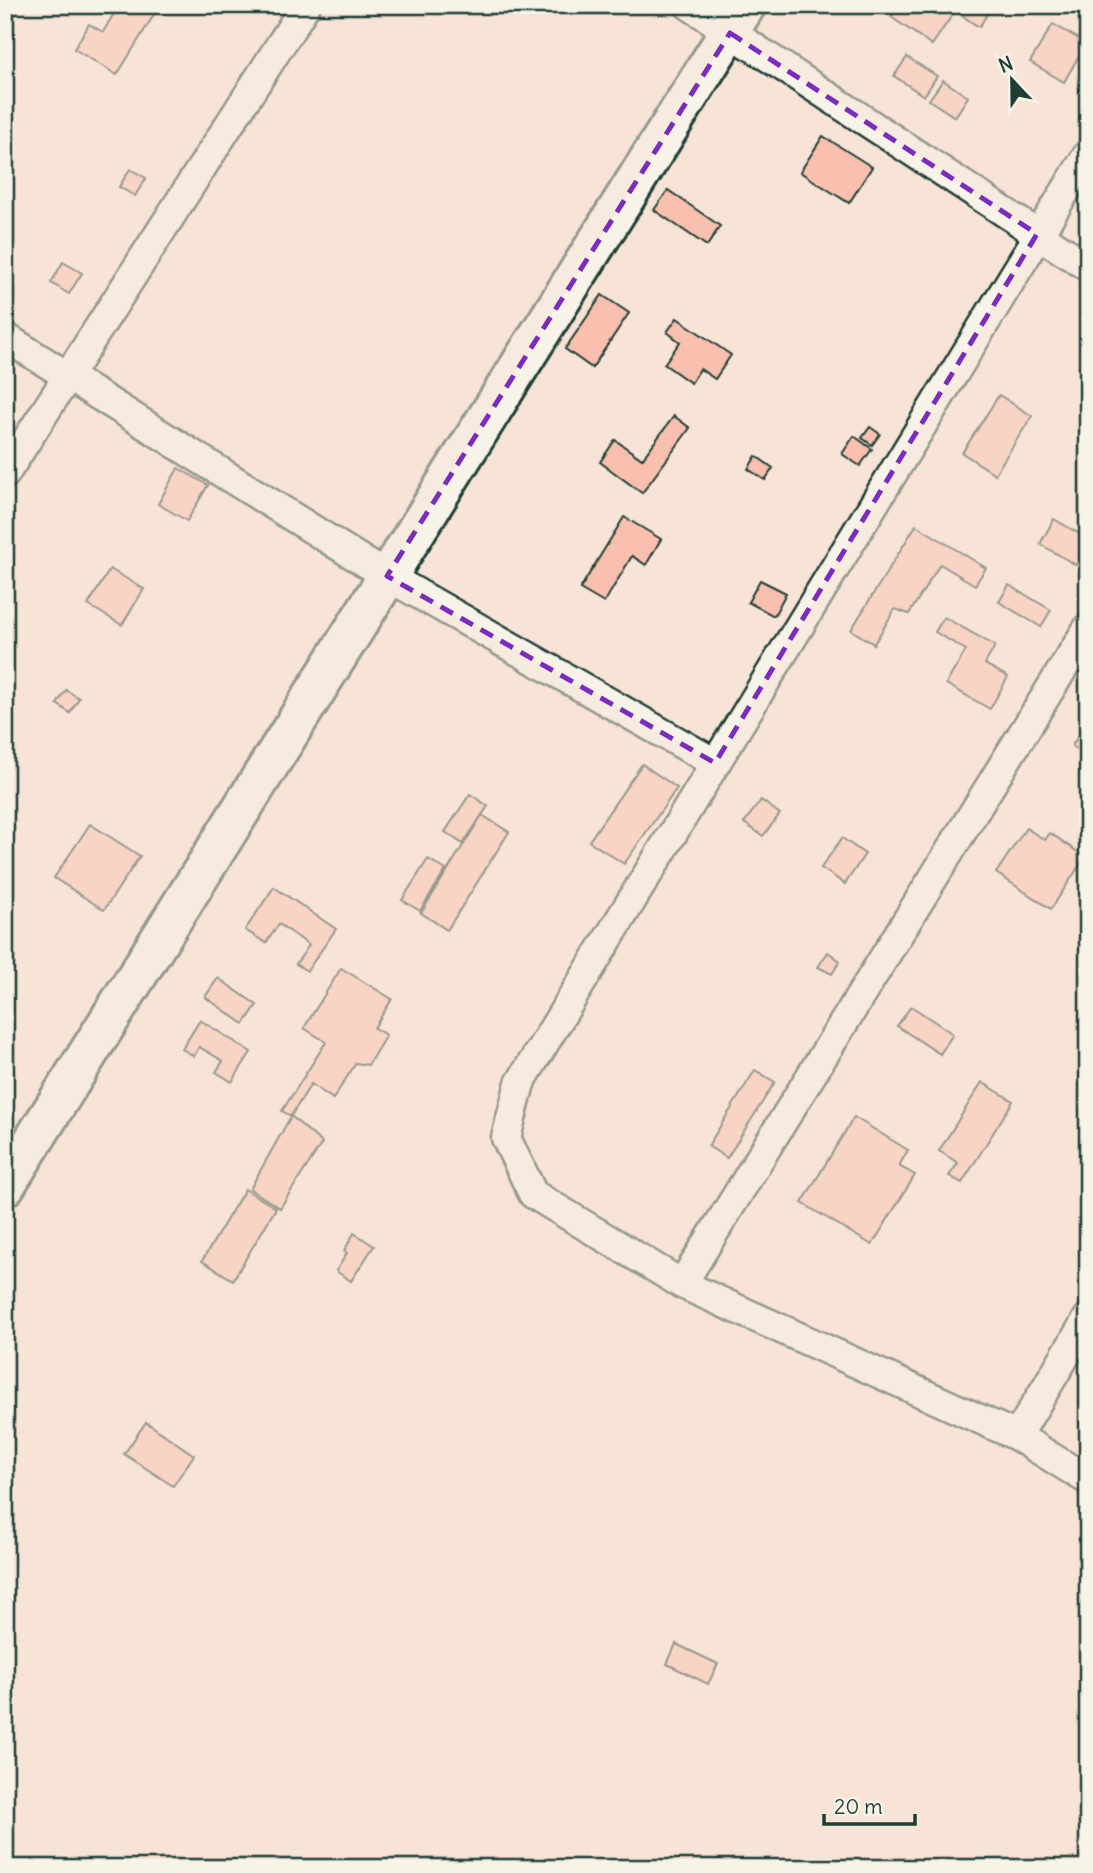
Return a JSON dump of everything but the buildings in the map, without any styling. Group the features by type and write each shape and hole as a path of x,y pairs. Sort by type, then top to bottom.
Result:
{"street":[{"path":"5,474 306,5"},
{"path":"689,5 738,19 1088,267"},
{"path":"5,1185 738,19"},
{"path":"1088,154 520,1083 506,1138 533,1194 682,1284 1017,1436 1088,1480"},
{"path":"5,337 387,576 715,763"},
{"path":"682,1284 1088,628"},
{"path":"1017,1436 1088,1318"}],"highlighted area":[{"path":"730,33 1037,234 715,763 387,576"}]}
